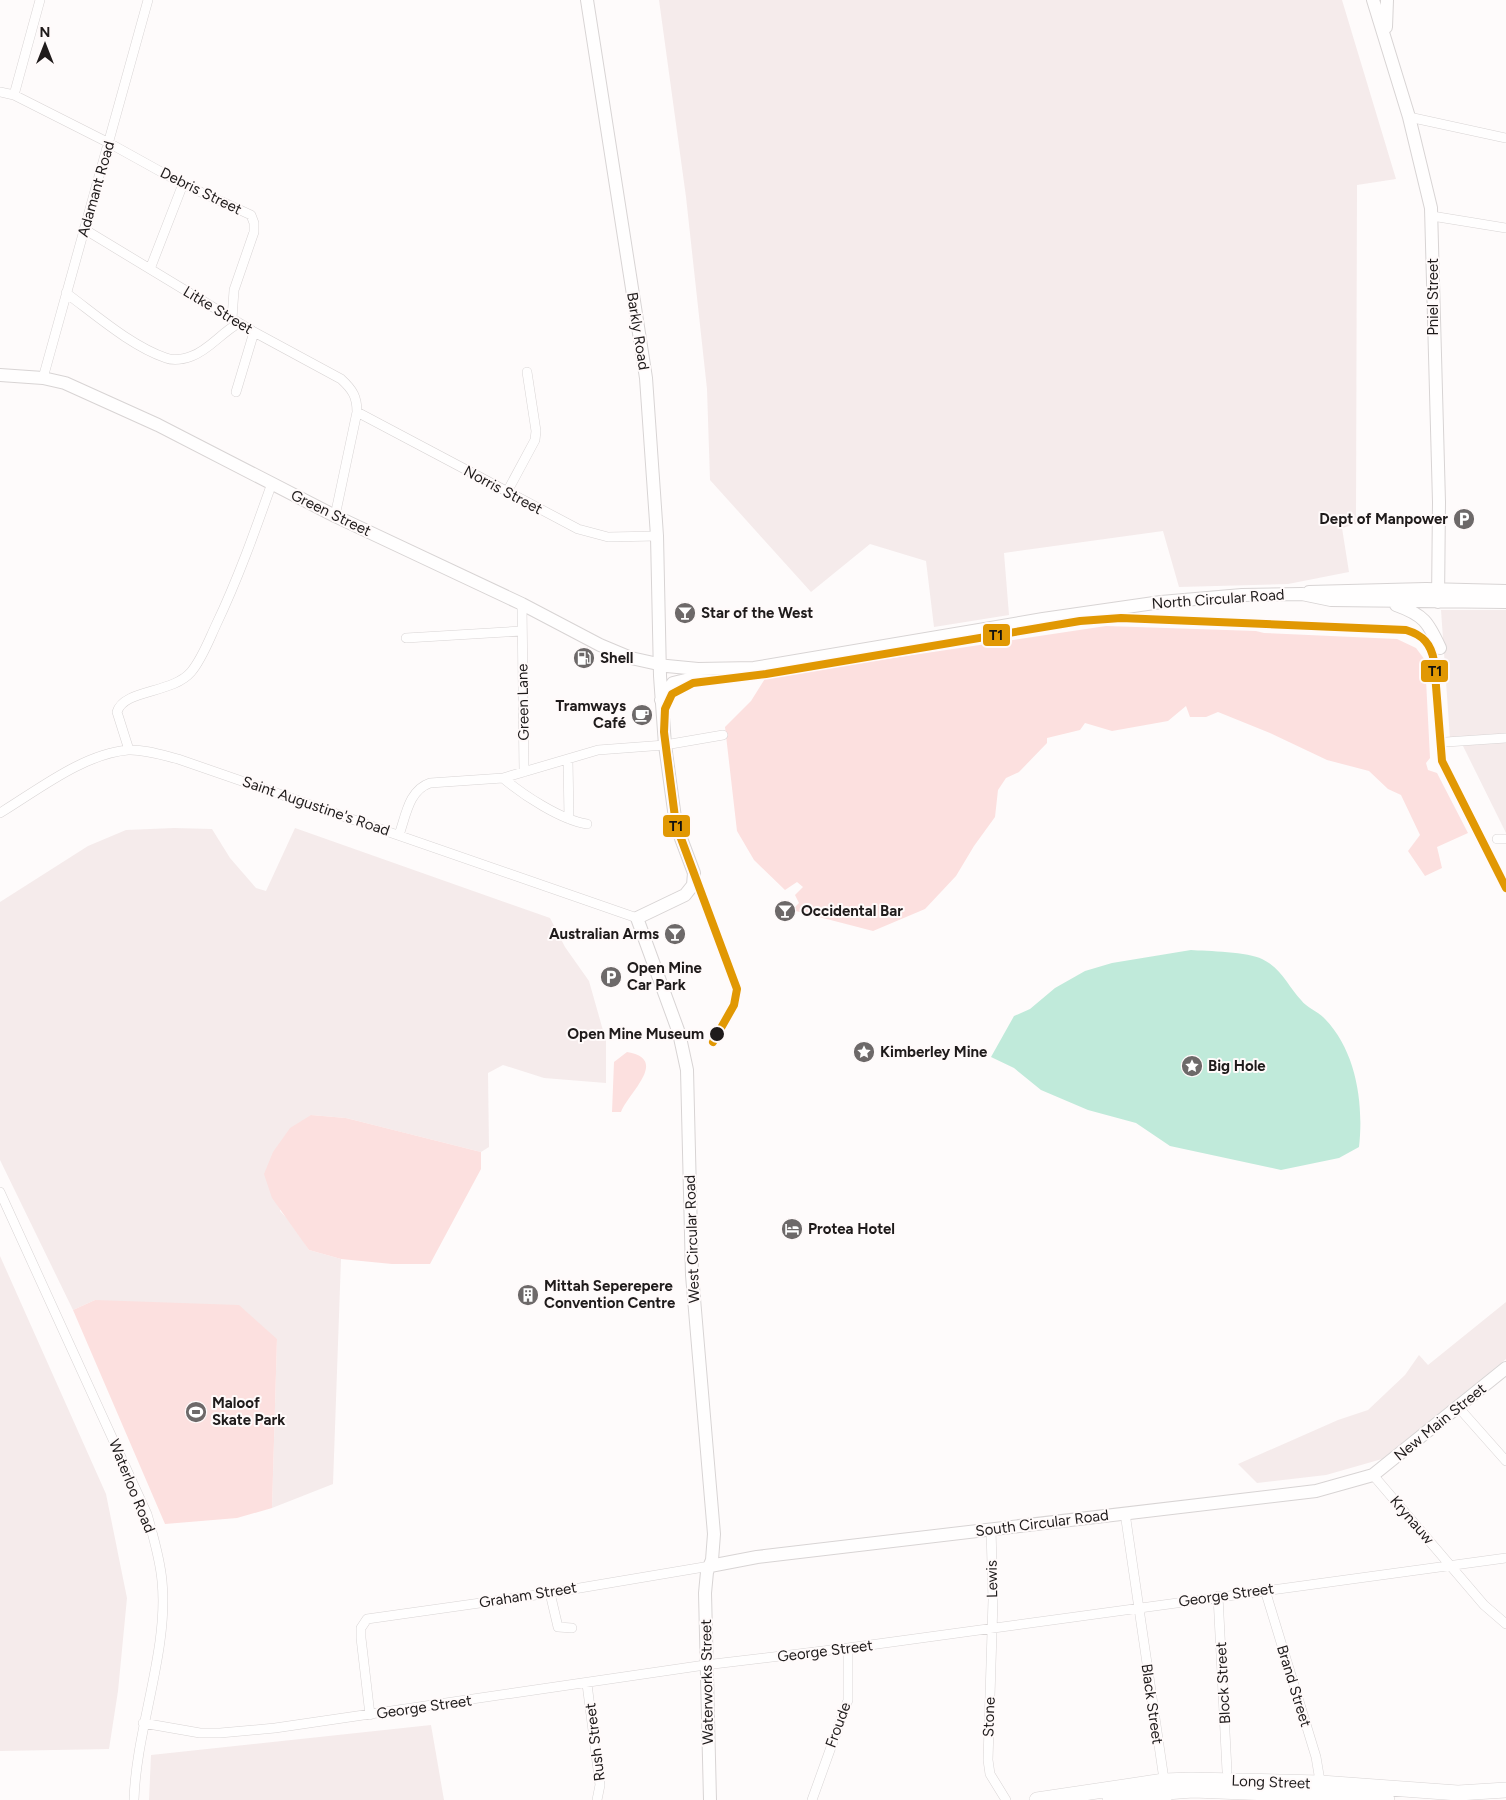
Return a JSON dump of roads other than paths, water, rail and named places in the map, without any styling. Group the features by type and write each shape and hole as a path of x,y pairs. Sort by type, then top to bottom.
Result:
{"highway":[{"name":"Long Street","path":"1037,1800 1192,1790 1322,1793 1506,1790"},
{"name":"Long Street","path":"1110,1800 1165,1791"},
{"name":"Long Street","path":"1322,1793 1387,1800"}],"street":[{"path":"14,95 40,0"},
{"name":"Adamant Road","path":"43,378 109,143 146,0"},
{"name":"Barkly Road","path":"587,0 646,378 657,536 659,665 665,745 676,825 694,873 692,888 680,899 637,918"},
{"name":"Pniel Street","path":"1373,0 1409,117 1427,185 1432,216 1439,502 1438,596"},
{"path":"1387,0 1386,35 1394,71"},
{"name":"Debris Street","path":"0,92 14,95 109,143 182,184 240,209 253,218 254,232 234,290 235,321"},
{"path":"1409,117 1506,138"},
{"path":"150,269 182,184"},
{"path":"1432,216 1506,228"},
{"name":"Litke Street","path":"84,230 235,321 341,379 352,389 357,400 357,412"},
{"path":"66,293 144,348 167,359 180,360 200,353 235,321"},
{"path":"236,392 254,332"},
{"path":"507,492 535,440 536,431 527,372"},
{"name":"Green Street","path":"0,375 43,378 65,383 158,425 335,516 522,604 612,650 659,665"},
{"path":"335,516 357,412"},
{"name":"Norris Street","path":"357,412 578,529 594,535 657,536"},
{"path":"129,750 117,712 119,706 130,697 169,687 191,672 234,587 272,484"},
{"name":"North Circular Road","path":"1302,594 1319,590 1438,596"},
{"path":"1438,596 1506,591"},
{"name":"North Circular Road","path":"659,665 698,669 745,669 1161,602 1258,594 1302,594 1331,600 1385,601 1438,596"},
{"path":"1438,596 1506,602"},
{"path":"1385,601 1415,612 1423,618 1440,648"},
{"name":"Green Lane","path":"522,604 524,772"},
{"path":"406,638 522,631"},
{"path":"661,700 673,683 683,678 745,669"},
{"path":"399,835 414,792 420,786 430,783 503,778 614,748 665,745 723,736"},
{"path":"1446,742 1506,738"},
{"name":"Saint Augustine's Road","path":"0,813 91,759 129,750 178,759 637,918"},
{"path":"568,759 570,819"},
{"path":"503,778 522,793 570,819 587,824"},
{"name":"West Circular Road","path":"637,918 679,1033 687,1070 692,1284 714,1534 713,1555 710,1566"},
{"name":"Waterloo Road","path":"0,1192 147,1514 156,1546 162,1582 160,1620 157,1654 135,1768 134,1800"},
{"name":"New Main Street","path":"1373,1475 1459,1408 1506,1368"},
{"path":"1459,1408 1506,1461"},
{"name":"South Circular Road","path":"710,1566 757,1557 1316,1491 1373,1475"},
{"name":"Krynauw","path":"1373,1475 1484,1606 1506,1624"},
{"name":"Black Street","path":"1125,1513 1165,1791"},
{"name":"Lewis","path":"991,1530 992,1629"},
{"name":"George Street","path":"144,1723 182,1731 220,1733 370,1715 705,1665 992,1629 1138,1607 1506,1558"},
{"name":"Graham Street","path":"370,1715 361,1638 361,1628 367,1619 710,1566"},
{"name":"Waterworks Street","path":"710,1566 705,1584 705,1665 710,1800"},
{"name":"Brand Street","path":"1265,1590 1316,1757 1322,1793"},
{"path":"550,1592 558,1627 572,1628"},
{"name":"Block Street","path":"1218,1596 1228,1770"},
{"name":"Stone","path":"992,1629 988,1760 990,1774 1006,1800"},
{"name":"Froude","path":"812,1800 848,1700 848,1648"},
{"name":"Rush Street","path":"587,1684 600,1785 597,1800"}],"place":[{"name":"Dept of Manpower","path":"1464,519"},
{"name":"Star of the West","path":"685,613"},
{"name":"Shell","path":"584,658"},
{"name":"Tramways Café","path":"642,715"},
{"name":"Occidental Bar","path":"785,911"},
{"name":"Australian Arms","path":"675,934"},
{"name":"Open Mine Car Park","path":"611,977"},
{"name":"Open Mine Museum","path":"717,1034"},
{"name":"Kimberley Mine","path":"864,1052"},
{"name":"Big Hole","path":"1192,1066"},
{"name":"Protea Hotel","path":"792,1229"},
{"name":"Mittah Seperepere Convention Centre","path":"528,1295"},
{"name":"Maloof Skate Park","path":"196,1412"}]}
